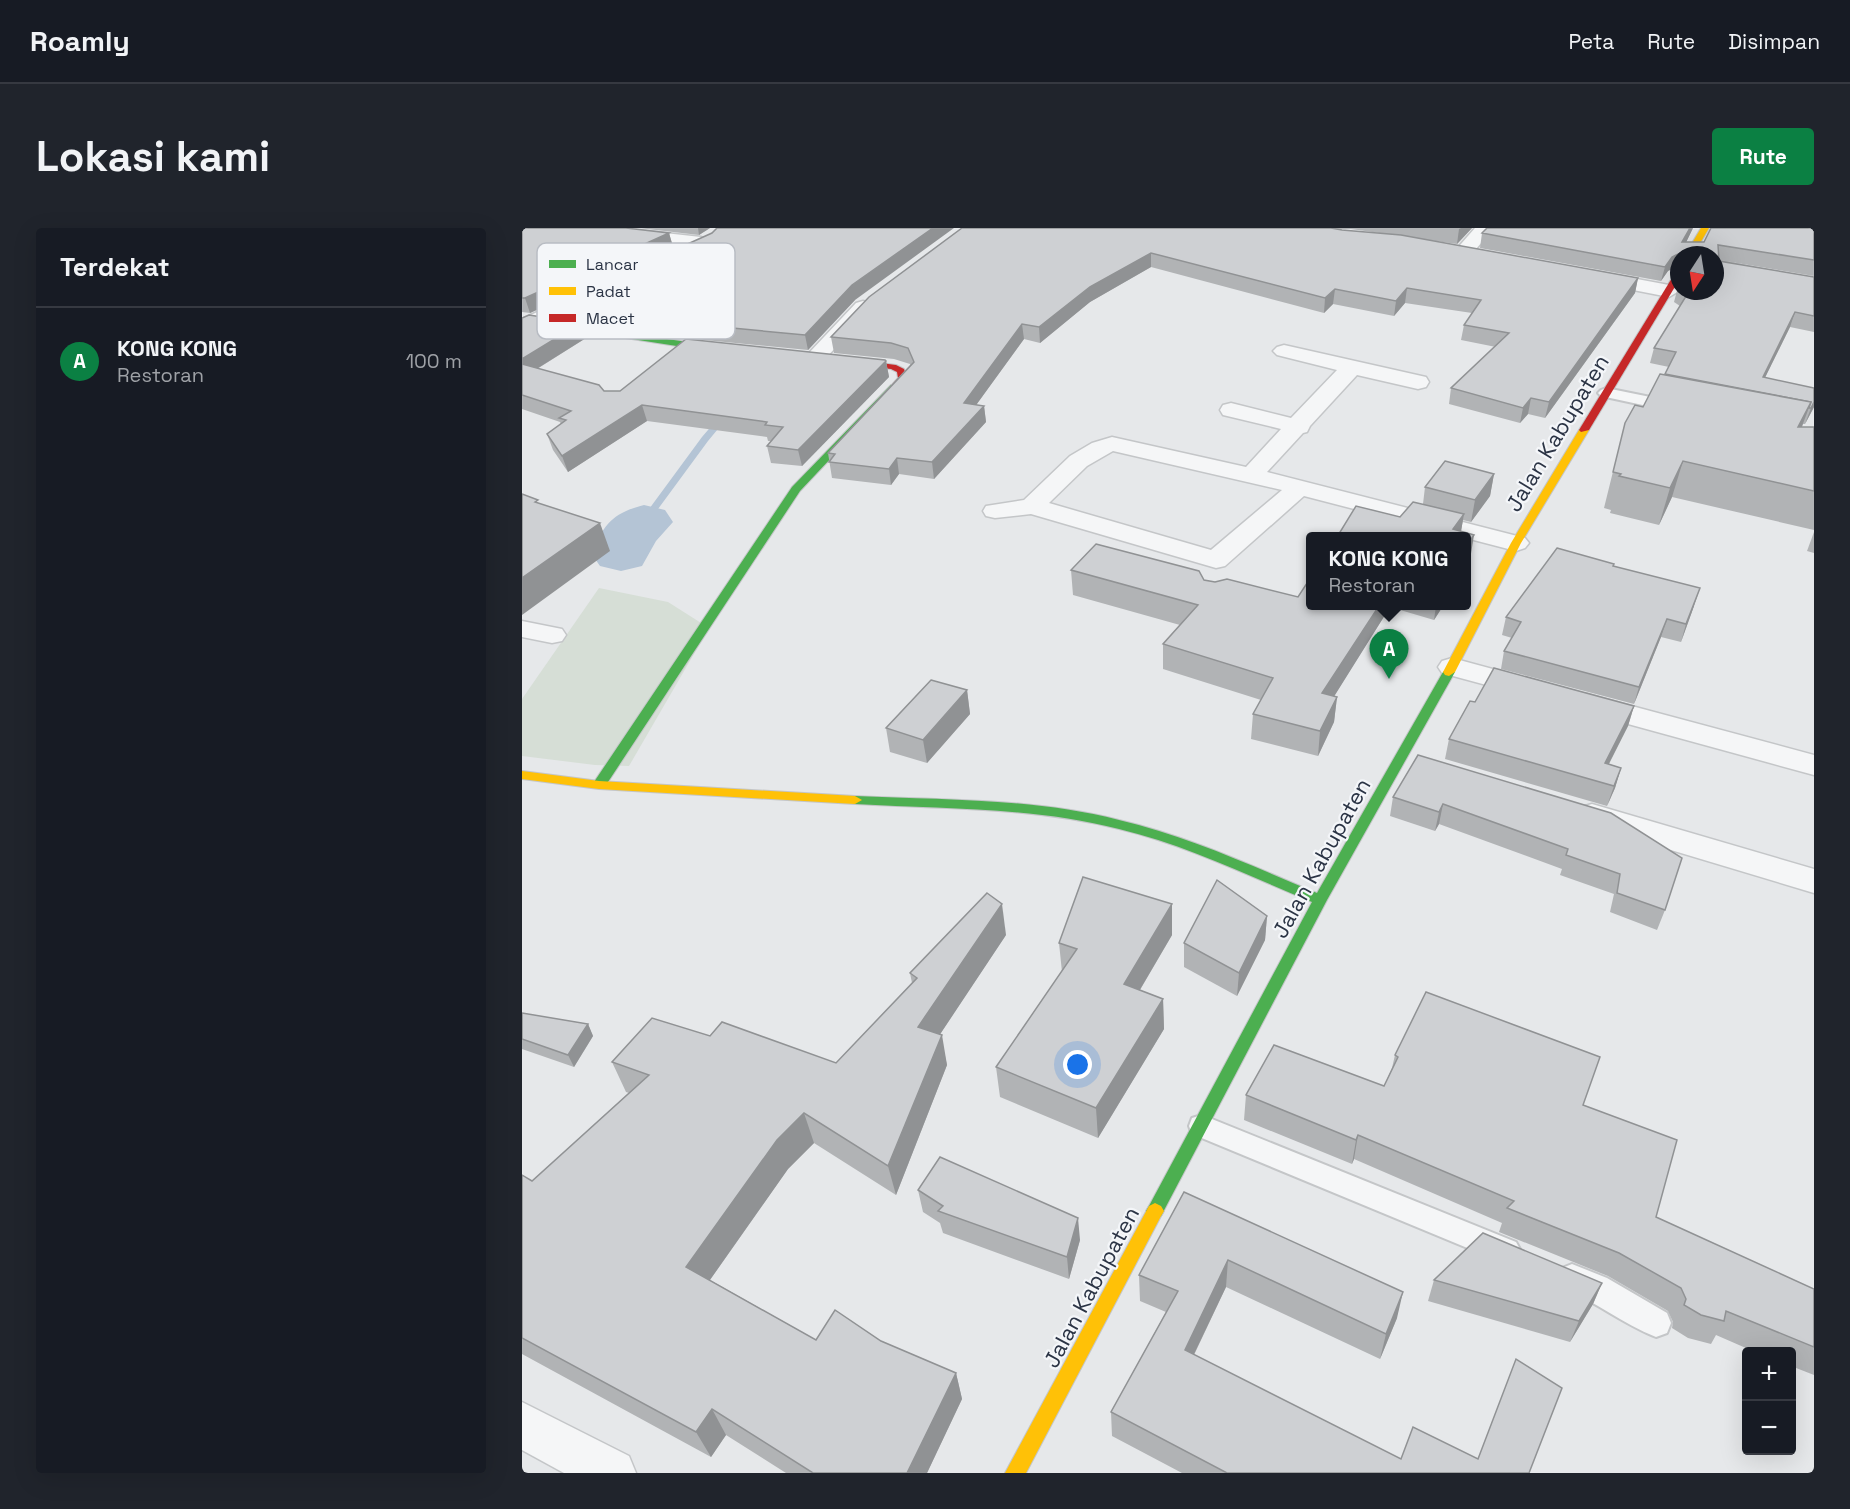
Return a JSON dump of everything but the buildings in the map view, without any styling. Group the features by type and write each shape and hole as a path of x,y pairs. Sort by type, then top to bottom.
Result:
{"main road":[{"path":"1694,246 1705,228"},
{"name":"Jalan Kabupaten","path":"1015,1473 1202,1126 1320,900 1452,667 1516,543 1669,291"},
{"path":"606,339 676,353 740,352"},
{"path":"599,785 796,489 903,378 901,371 893,368 809,358"},
{"path":"522,774 599,785 881,804 1055,812 1119,824 1173,840 1320,900"}],"street":[{"path":"572,228 707,240 700,243"},
{"path":"1464,252 1485,228"},
{"path":"1442,249 1486,257"},
{"path":"1578,274 1669,291"},
{"path":"809,358 863,306 882,292"},
{"path":"1284,351 1418,382"},
{"path":"1251,475 1299,427 1352,367"},
{"path":"1231,410 1299,427"},
{"path":"1032,506 1078,460 1093,449 1112,444 1300,487 1516,543"},
{"path":"1214,587 1216,560 1300,487"},
{"path":"995,511 1032,506 1216,560"},
{"path":"522,629 552,635"},
{"path":"1452,667 1814,765"},
{"path":"1400,758 1435,768"},
{"path":"1561,806 1814,881"},
{"path":"522,1425 612,1473"}],"lane":[{"path":"1606,393 1687,409"},
{"path":"1202,1126 1597,1288 1656,1323"}],"shaded area":[{"path":"599,588 668,602 709,628 629,766 595,765 522,756 522,699"}],"waterway":[{"path":"644,522 723,418"},
{"path":"621,553 630,533 644,522"}],"traffic: fast":[{"path":"522,320 537,322"},
{"path":"649,339 722,350"},
{"path":"599,785 796,489 894,387"},
{"path":"1155,1211 1320,900 1449,672"},
{"path":"855,800 1021,808 1087,817 1145,831 1196,848 1320,900"}],"traffic: slow":[{"path":"1694,246 1705,228"},
{"path":"1449,672 1516,543 1584,430"},
{"path":"522,775 599,785 855,800"},
{"path":"1015,1473 1155,1211"}],"traffic: jam":[{"path":"1584,430 1670,288"},
{"path":"842,361 893,367 901,371 903,378 894,387"}],"place":[{"name":"KONG KONG","path":"1389,679"}]}
